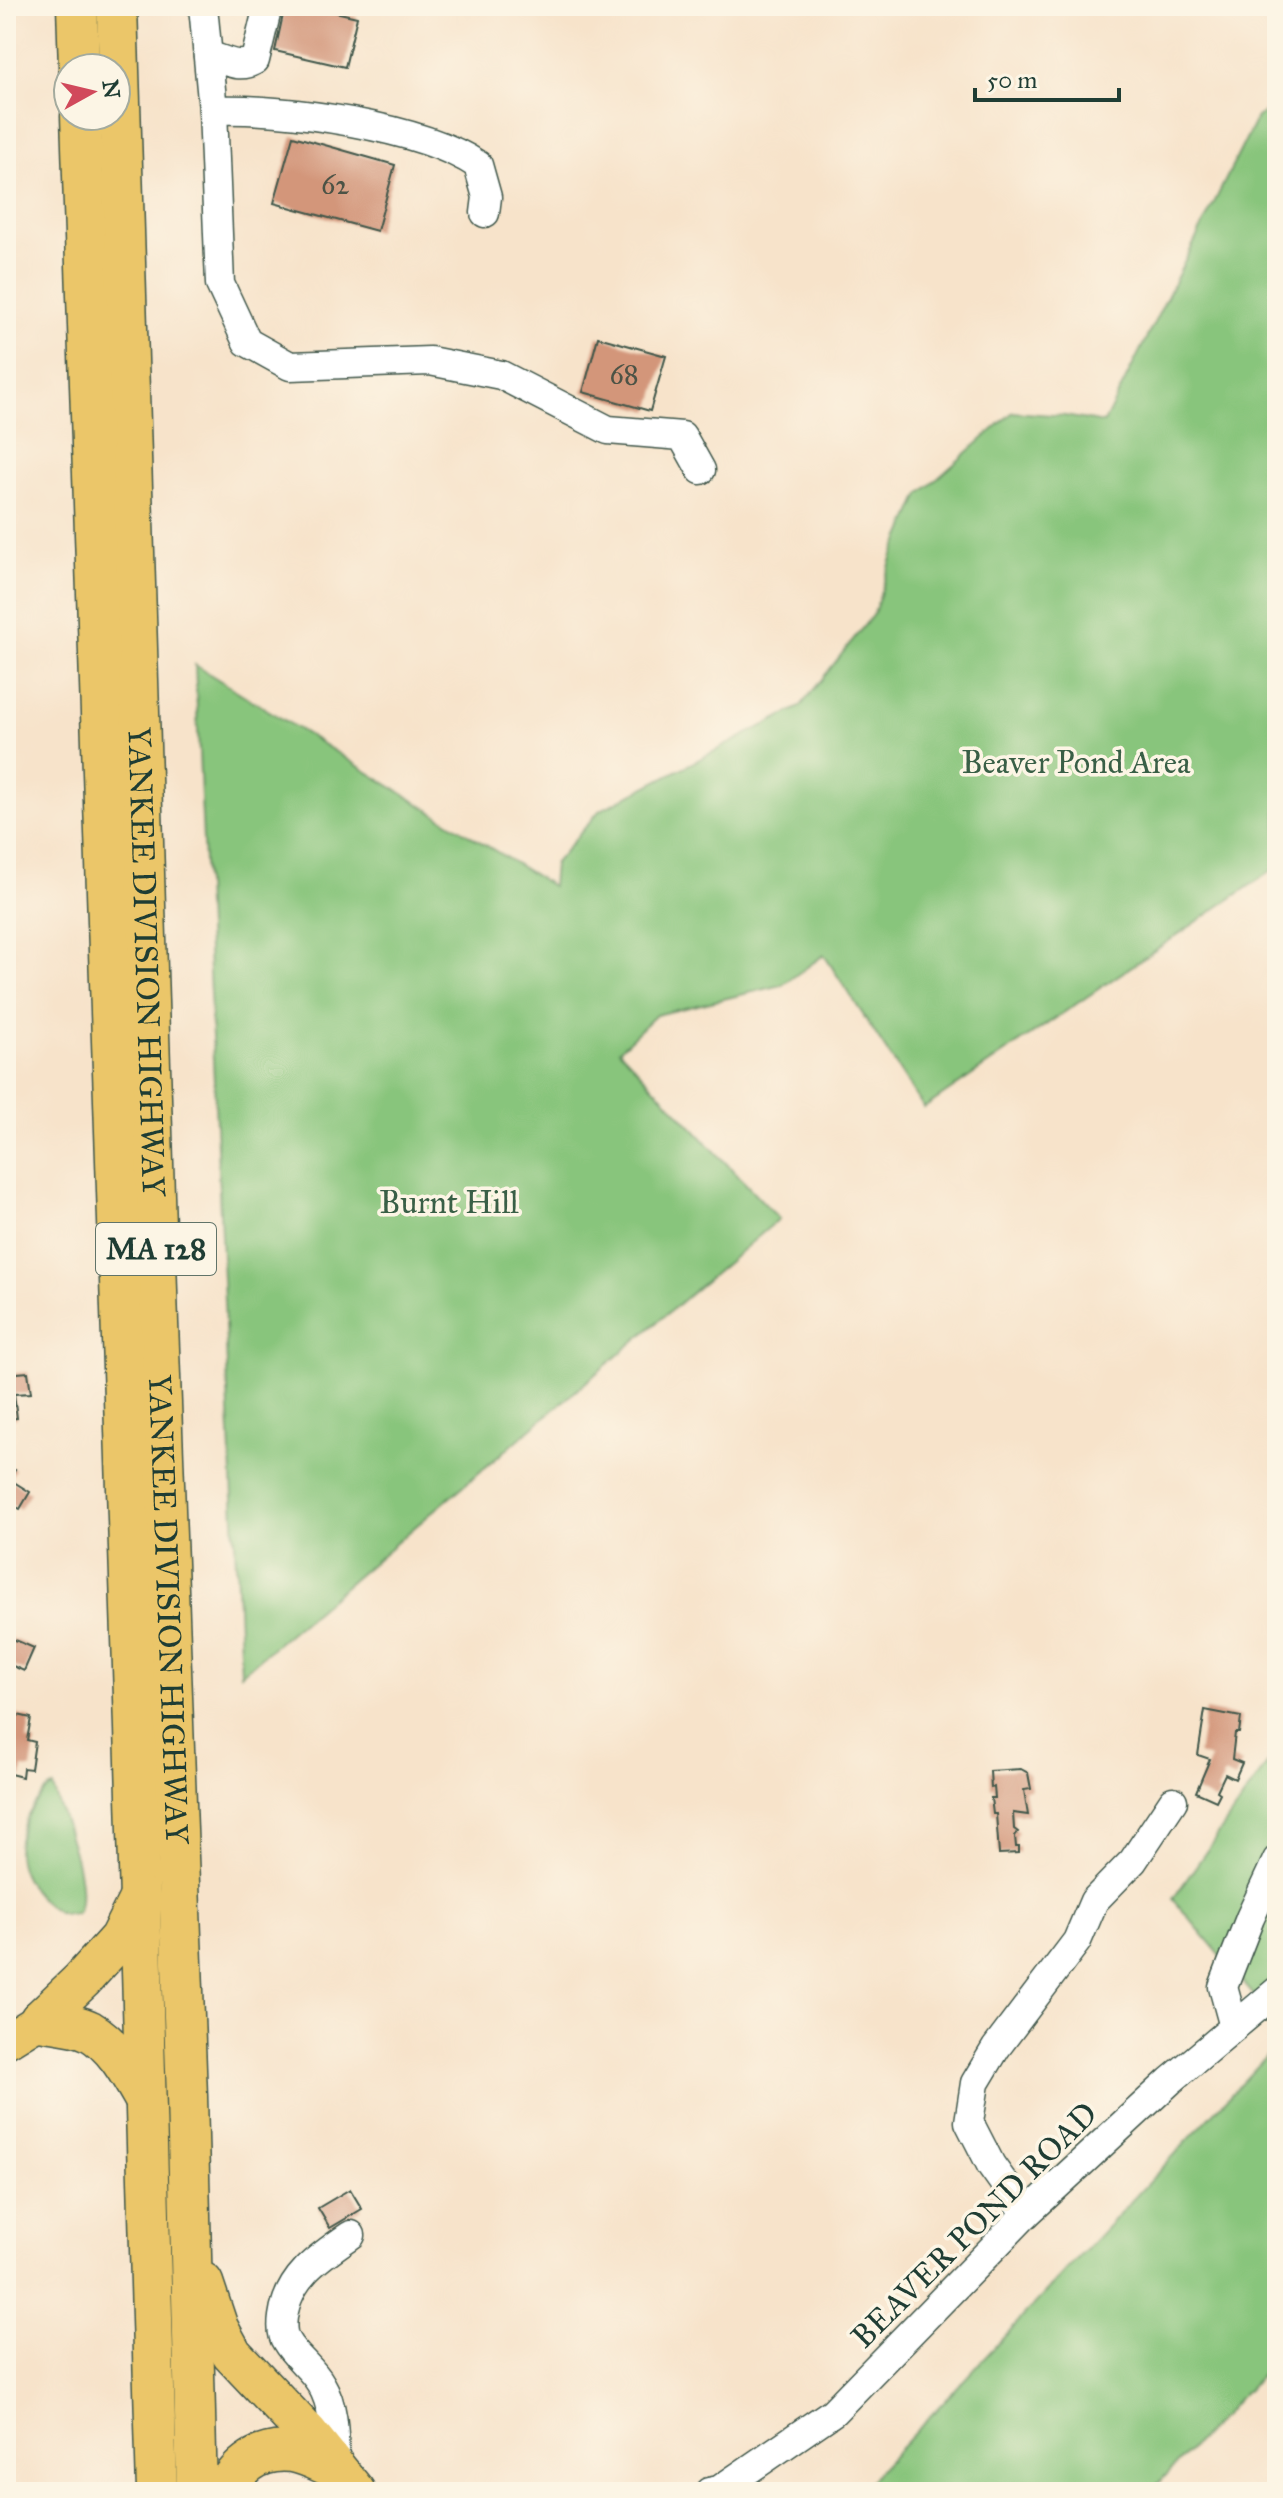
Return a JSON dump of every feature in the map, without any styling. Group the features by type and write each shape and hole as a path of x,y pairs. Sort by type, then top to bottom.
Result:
{"highway":[{"path":"77,6 78,52"},
{"name":"YANKEE DIVISION HIGHWAY","path":"117,6 197,2492"},
{"name":"YANKEE DIVISION HIGHWAY","path":"82,132 157,2492"},
{"path":"40,2020 119,1939 140,1897"},
{"path":"40,2020 88,2030 107,2044 125,2065 145,2100"},
{"path":"190,2224 203,2283 218,2328 232,2354 308,2434 345,2480"},
{"path":"225,2492 247,2461 270,2454 293,2452 345,2480"}],"main road":[{"path":"6,2041 40,2020"}],"street":[{"path":"203,6 213,110 220,284 247,342 290,366 430,361 501,375 608,430 682,436 701,470"},
{"path":"208,55 238,65 247,65 255,60 268,6"},
{"path":"213,110 254,108 345,123 412,135 459,152 478,165 487,197 485,213"},
{"path":"1026,2214 991,2165 969,2122 975,2083 996,2048 1077,1941 1094,1901 1133,1861 1173,1801"},
{"path":"1234,2027 1223,1987 1277,1860"},
{"name":"BEAVER POND ROAD","path":"709,2492 719,2490 833,2412 1026,2214 1170,2081 1277,1991"},
{"path":"345,2480 331,2406 322,2384 285,2339 282,2322 292,2286 320,2256 351,2235"}],"green space":[{"name":"Burnt Hill","path":"1277,105 1277,867 924,1108 824,955 782,985 656,1015 619,1050 779,1219 241,1674 195,665 552,886 554,864 599,811 800,707 874,613 893,555 920,494 1013,412 1104,423 1257,117"},
{"path":"1277,1750 1277,2023 1173,1899"},
{"path":"53,1787 77,1868 80,1900 77,1913 62,1913 47,1905 32,1890 20,1866 19,1842 27,1817 45,1792"},
{"path":"1277,2045 1277,2358 1150,2492 859,2492"}],"building":[{"path":"285,6 309,6 357,17 345,67 275,51"},
{"path":"293,136 395,165 377,231 274,203"},
{"path":"598,337 666,356 650,411 583,392"},
{"path":"28,1372 31,1393 14,1394 17,1418 6,1419 6,1374"},
{"path":"6,1465 15,1470 9,1479 30,1492 20,1509 6,1501"},
{"path":"6,1636 34,1648 24,1671 6,1663"},
{"path":"1205,1710 1241,1717 1239,1733 1235,1733 1232,1759 1242,1763 1235,1779 1225,1774 1216,1801 1196,1792 1210,1759 1198,1755"},
{"path":"9,1713 31,1718 27,1740 35,1742 31,1769 23,1768 22,1777 6,1773"},
{"path":"1021,1769 1028,1773 1031,1789 1024,1790 1028,1815 1013,1813 1019,1853 999,1854 990,1771"},
{"path":"350,2189 362,2209 330,2228 318,2208"}],"park label":[{"name":"Beaver Pond Area","path":"1076,762"}]}
